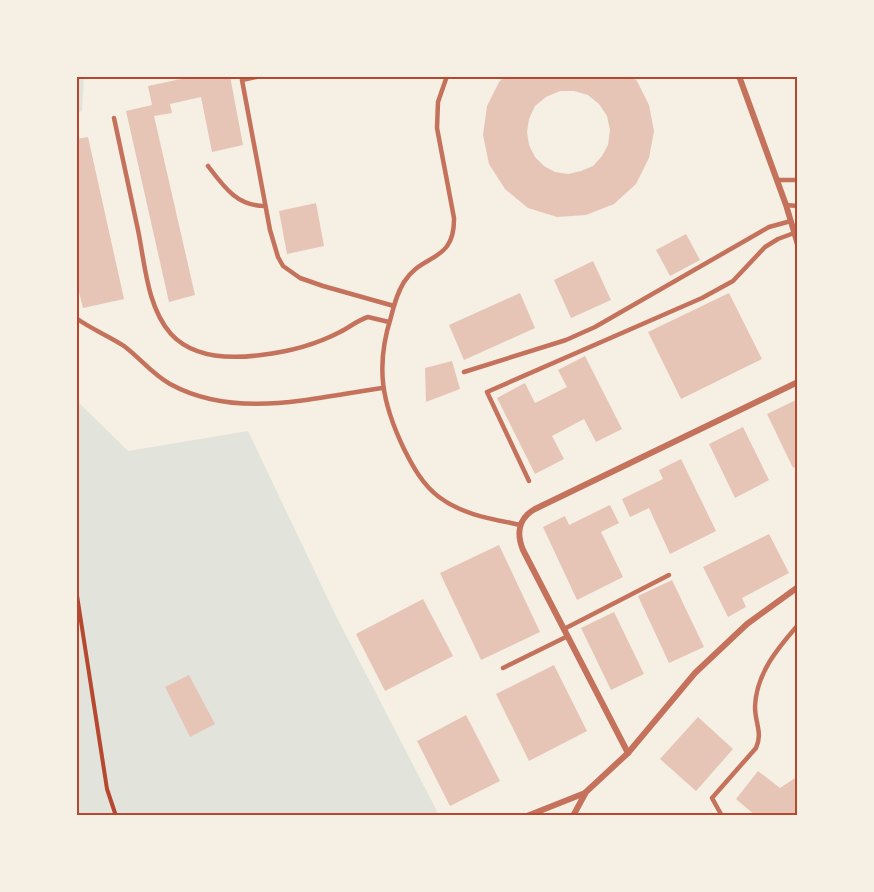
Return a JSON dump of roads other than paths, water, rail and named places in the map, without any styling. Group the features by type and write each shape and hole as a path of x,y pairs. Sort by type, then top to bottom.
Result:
{"street":[{"path":"740,76 778,180 798,245"},
{"path":"628,753 521,544 519,534 521,525 527,515 535,509 798,382"},
{"path":"573,816 586,792 628,753 668,704 711,658 760,614 798,587"},
{"path":"527,816 586,792"}],"lane":[{"path":"261,76 242,80 278,257 288,270 300,278 394,306"},
{"path":"447,76 438,102 437,128 454,218 454,229 447,247 413,272 404,282 389,322 382,360 382,388 395,429 414,468 432,491 452,505 469,513 521,525"},
{"path":"114,118 151,291 160,320 172,335 190,348 209,355 237,357 262,355 309,344 339,333 368,317 389,322"},
{"path":"208,166 224,186 242,202 252,206 266,206"},
{"path":"778,180 798,180"},
{"path":"786,205 798,206"},
{"path":"464,372 576,336 770,227 791,221"},
{"path":"529,481 487,392 702,298 733,281 765,247 794,233"},
{"path":"76,318 125,347 170,384 199,396 222,402 262,405 382,388"},
{"path":"564,628 669,575"},
{"path":"722,816 712,798 756,748 760,735 755,708 759,684 772,655 798,625"},
{"path":"503,668 568,636"}]}
